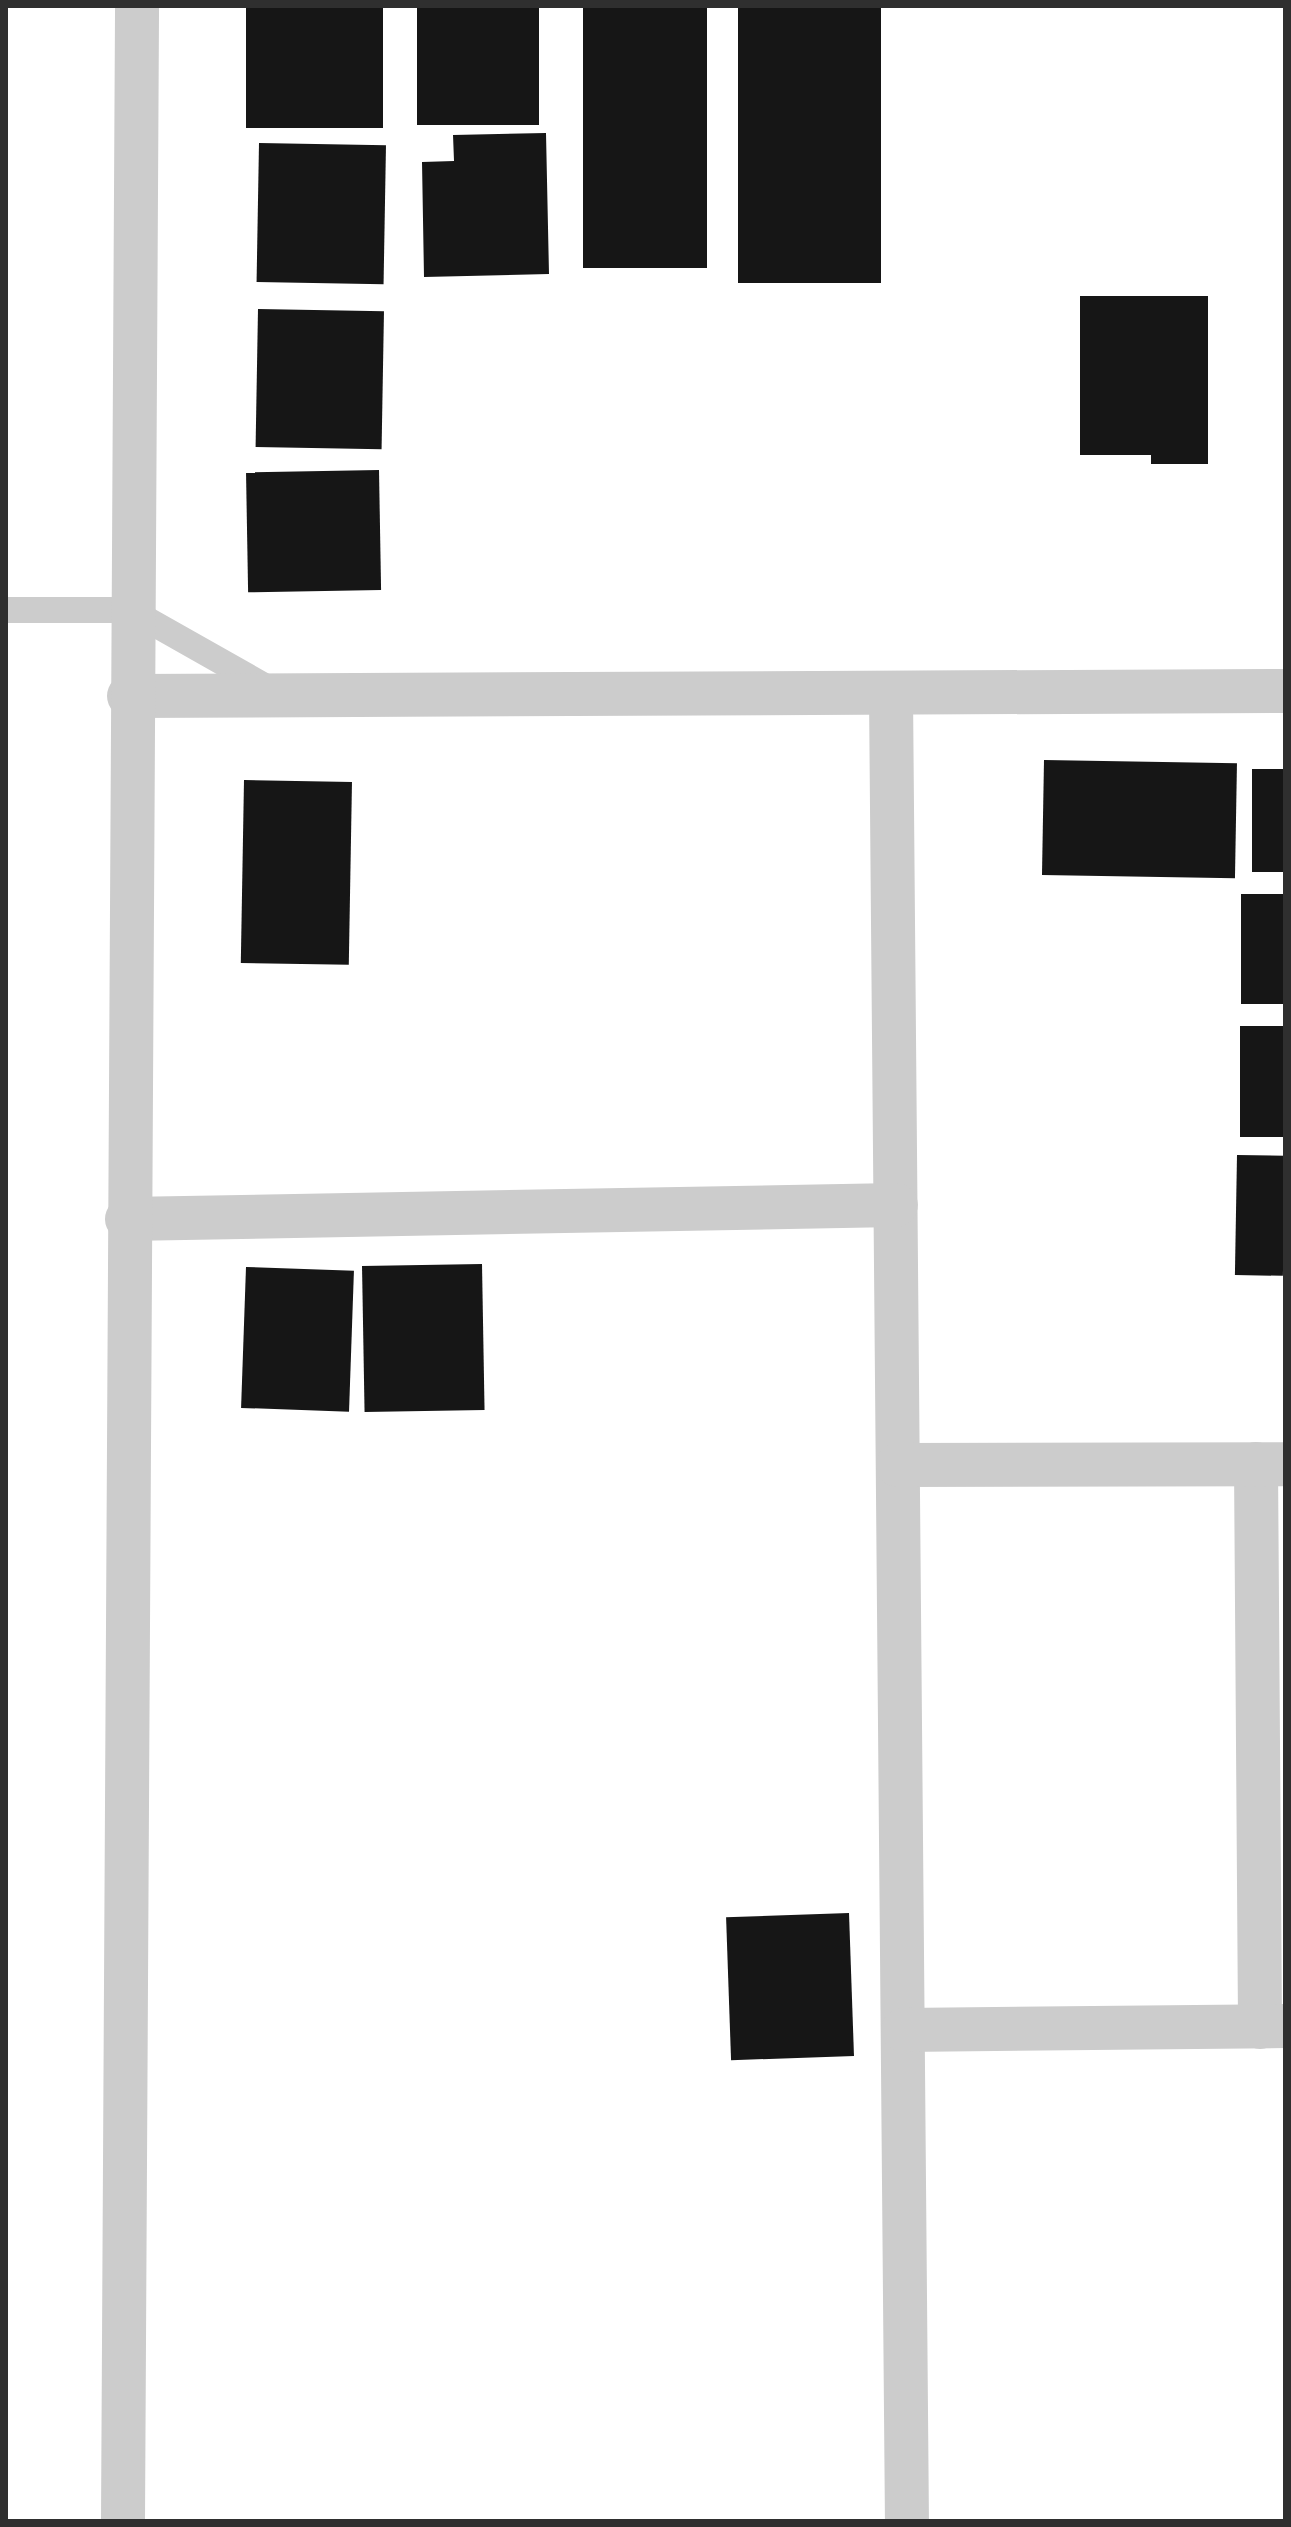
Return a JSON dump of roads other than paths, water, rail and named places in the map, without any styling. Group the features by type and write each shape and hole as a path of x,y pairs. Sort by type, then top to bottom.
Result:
{"street":[{"path":"123,2521 129,696 137,6"},
{"path":"129,696 1285,691"},
{"path":"891,693 907,2521"},
{"path":"127,1219 896,1205"},
{"path":"898,1465 1271,1464 1272,2027 903,2030"}],"lane":[{"path":"6,610 130,610 280,695"}]}
